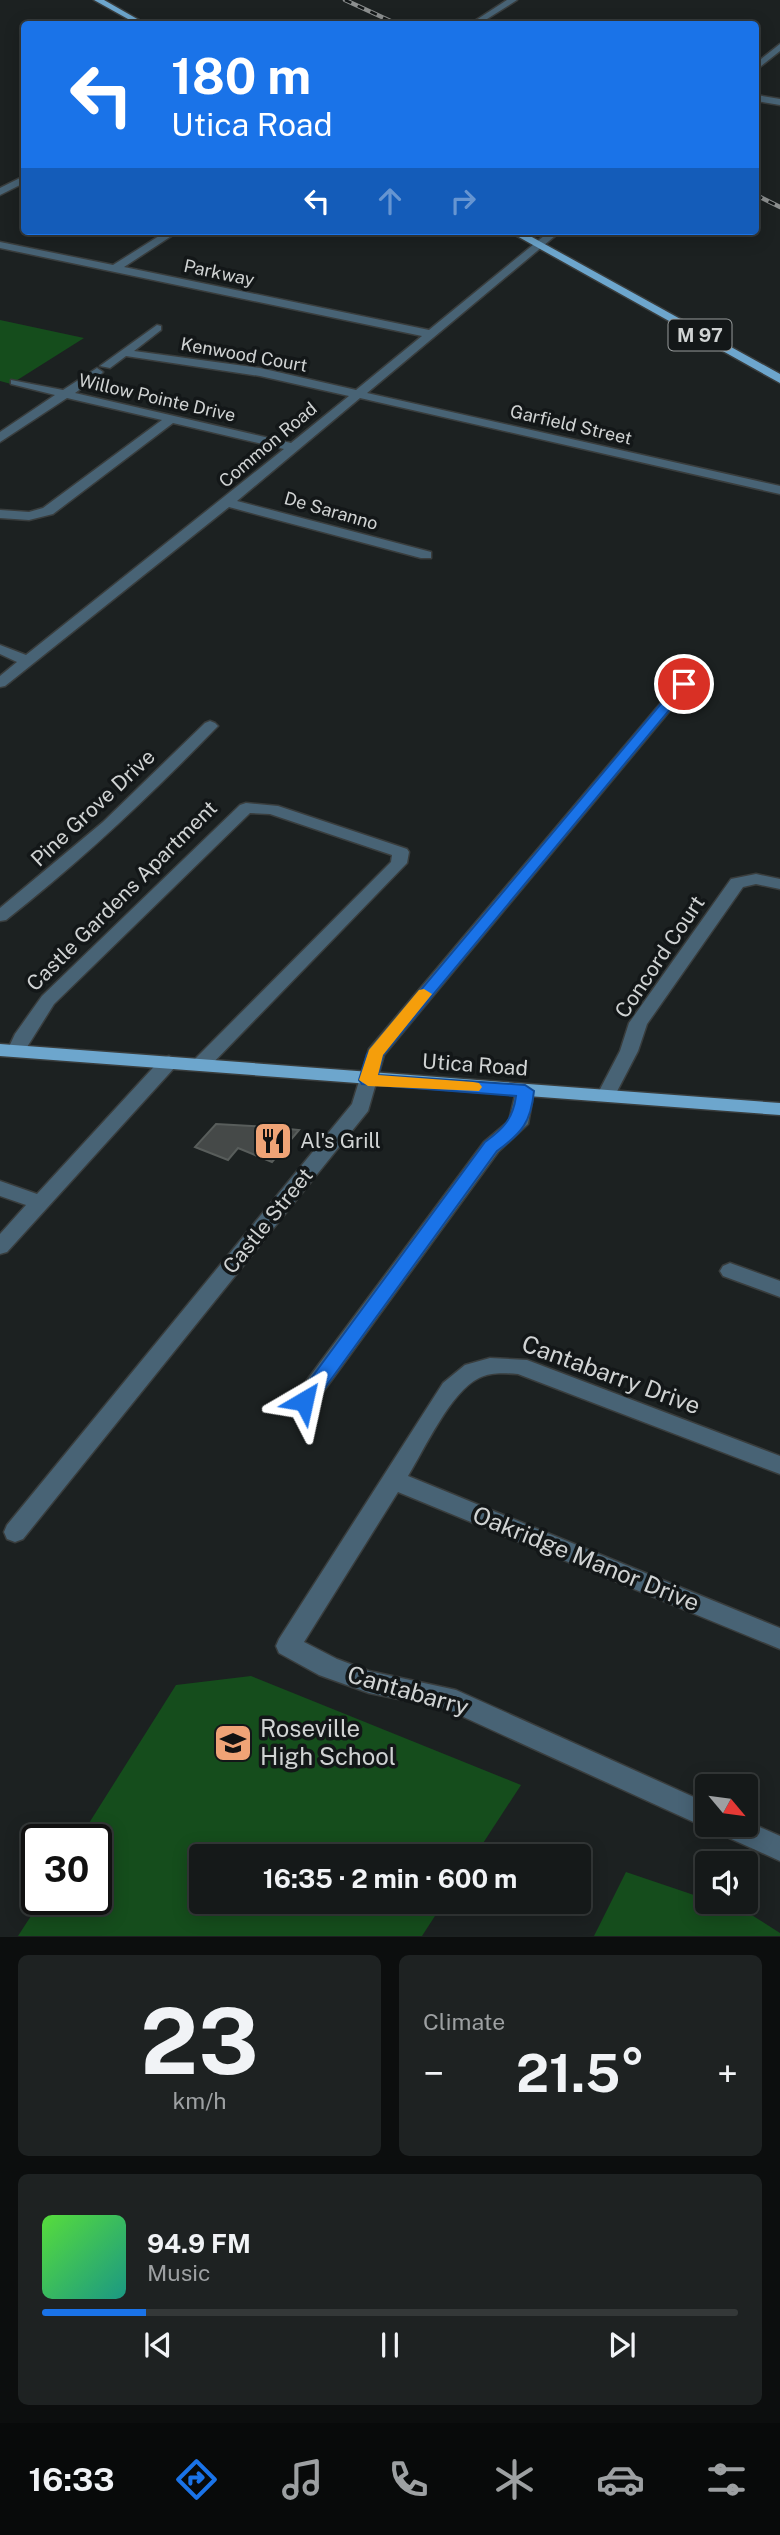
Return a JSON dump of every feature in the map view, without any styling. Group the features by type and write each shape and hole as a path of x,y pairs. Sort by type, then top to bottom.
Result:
{"main road":[{"path":"98,0 136,21"},
{"name":"M 97","path":"520,235 780,379"},
{"name":"Utica Road","path":"8,1050 368,1080 780,1109"}],"street":[{"path":"479,21 513,0"},
{"path":"759,64 780,47"},
{"path":"759,98 780,102"},
{"path":"0,192 21,181"},
{"path":"114,269 168,235"},
{"name":"Common Road","path":"0,682 227,502 290,447 550,235"},
{"name":"Parkway","path":"0,245 430,334"},
{"name":"Kenwood Court","path":"0,438 126,353 157,327"},
{"name":"Kenwood Court","path":"126,353 260,372 355,395"},
{"name":"Willow Pointe Drive","path":"15,382 290,447"},
{"name":"Garfield Street","path":"355,395 780,489"},
{"path":"0,514 29,516 48,510 172,419"},
{"name":"De Saranno","path":"227,502 426,555"},
{"path":"0,649 27,661"},
{"name":"Castle Street","path":"15,1532 361,1106 375,1054 692,675"},
{"name":"Pine Grove Drive","path":"0,916 54,874 139,798 210,726"},
{"name":"Castle Gardens Apartment","path":"8,1050 48,1000 246,808 272,809 401,852 399,863 201,1064"},
{"name":"Concord Court","path":"605,1097 629,1051 638,1023 737,883 756,879 780,884"},
{"path":"0,1247 169,1062"},
{"path":"304,1401 491,1147 515,1130 525,1091"},
{"path":"0,1188 40,1203"},
{"path":"730,1271 780,1289"},
{"name":"Cantabarry Drive","path":"393,1480 459,1378 471,1370 493,1364 519,1366 780,1465"},
{"name":"Oakridge Manor Drive","path":"393,1480 780,1639"},
{"name":"Cantabarry","path":"393,1480 288,1646 328,1667 369,1682 447,1698 695,1811"},
{"path":"756,1838 780,1849"}],"green space":[{"path":"0,320 84,338 11,384 0,381"},
{"path":"251,1676 521,1785 482,1844 189,1844 189,1914 436,1914 422,1936 18,1936 32,1915 112,1915 112,1824 88,1824 176,1685"},
{"path":"626,1872 695,1895 695,1914 750,1914 780,1933 780,1936 594,1936"}],"building":[{"path":"216,1124 299,1130 272,1162 238,1148 228,1160 195,1147"}],"railway":[{"path":"345,0 390,21"},
{"path":"759,196 780,207"}],"slow traffic":[{"path":"424,994 375,1054 368,1080 473,1087"}],"place":[{"name":"Al's Grill","path":"273,1141"},
{"name":"Roseville High School","path":"233,1743"}],"route":[{"path":"304,1401 491,1147 515,1130 524,1102 525,1091 368,1080 375,1054 684,684"}]}
